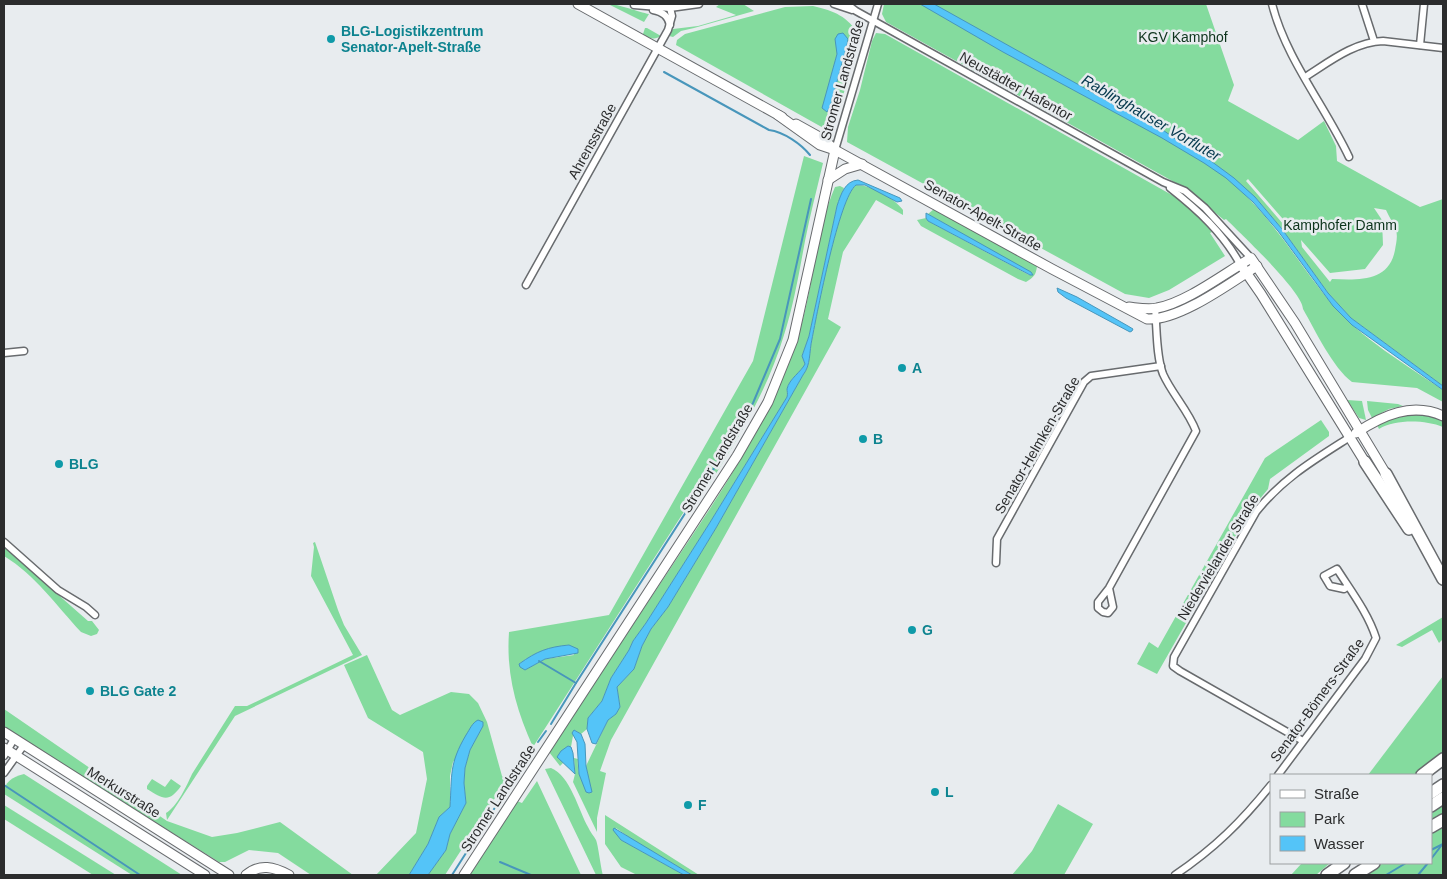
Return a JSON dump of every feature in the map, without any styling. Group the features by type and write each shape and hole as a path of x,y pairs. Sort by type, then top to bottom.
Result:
{"highway":[{"path":"1365,462 1430,558"},
{"path":"1386,474 1443,579"},
{"path":"1423,774 1443,759"},
{"path":"1432,792 1443,785"},
{"path":"1432,805 1443,798"},
{"path":"1432,826 1443,820"},
{"path":"1326,875 1336,864"},
{"path":"1326,875 1342,864"},
{"path":"1348,875 1361,864"},
{"path":"1355,875 1372,864"}],"street":[{"name":"Senator-Apelt-Straße","path":"578,4 778,116 823,139 835,150 1117,304 1147,319 1156,320"},
{"path":"631,4 670,6 698,4"},
{"path":"631,4 643,9 662,12 670,25"},
{"name":"Neustädter Hafentor","path":"834,4 873,21 1163,182 1185,191 1205,208 1251,258"},
{"name":"Neustädter Hafentor","path":"847,4 856,12"},
{"name":"Stromer Landstraße","path":"464,875 731,465 768,402 792,340 835,150 878,4"},
{"path":"1272,4 1285,41 1338,133 1349,157"},
{"path":"1362,4 1374,41"},
{"path":"1420,45 1424,4"},
{"name":"Ahrensstraße","path":"526,285 658,49 670,25 672,16 670,6"},
{"path":"1305,77 1354,48 1374,41 1443,48"},
{"path":"828,180 845,169 862,164"},
{"name":"Neustädter Hafentor","path":"1163,182 1212,224 1229,245 1240,264"},
{"name":"Senator-Apelt-Straße","path":"1117,304 1145,309 1171,304 1251,258"},
{"path":"1251,258 1295,323 1386,474"},
{"path":"1240,264 1365,462"},
{"path":"1156,320 1188,308 1257,266"},
{"path":"1110,588 1196,431 1192,421 1164,376 1161,366 1155,308"},
{"path":"4,353 24,351"},
{"name":"Senator-Helmken-Straße","path":"996,563 997,539 1084,382 1091,376 1161,366"},
{"path":"1350,437 1391,414 1406,410 1422,410 1443,416"},
{"name":"Niedervielander Straße","path":"1303,741 1173,666 1174,657 1261,506 1278,487 1299,469 1350,437"},
{"path":"4,542 58,590 86,607 95,615"},
{"name":"Senator-Bömers-Straße","path":"1279,774 1365,660 1376,638 1372,626 1348,586"},
{"name":"Merkurstraße","path":"4,732 228,875"},
{"path":"5,751 14,739"},
{"path":"4,772 24,745"},
{"name":"Merkurstraße","path":"5,751 16,756 205,875"},
{"path":"1175,875 1203,857 1234,828 1270,786"},
{"path":"246,875 258,868 269,867 289,875"}],"green space":[{"path":"608,4 616,5 649,14 644,22"},
{"path":"720,4 743,4 754,11 681,31 673,37 669,36 673,29 698,26 736,15 716,7"},
{"path":"884,4 1206,4 1234,85 1228,101 1298,140 1324,121 1336,146 1337,161 1420,207 1443,199 1443,386 1351,318 1328,293 1282,229 1255,197 1239,189 1265,216 1320,290 1343,316 1370,339 1443,390 1443,402 1417,388 1352,382 1331,358 1293,290 1270,263 1226,219 1224,220 1185,188 886,22 882,14","holes":["1248,179 1289,226 1284,225 1246,181","1374,208 1386,210 1397,233 1392,260 1380,274 1362,279 1332,279 1330,282 1302,247 1301,240 1330,273 1365,269 1383,245 1382,220"]},
{"path":"813,6 834,12 845,19 860,36 835,124 831,129 827,130 676,45 677,40 685,34 785,7","holes":["847,45 830,107 827,111 823,108 837,54"]},
{"path":"645,28 661,36 648,37 643,34"},
{"path":"876,33 885,34 1179,199 1212,232 1210,233 1225,256 1169,290 1149,298 1125,294 847,142 848,127 860,90 872,41"},
{"path":"804,156 823,163 791,312 777,355 761,394 742,431 709,485 703,482 533,747 517,705 511,677 508,647 509,632 609,615 753,361","holes":["569,645 574,655 545,659 525,670 519,664 537,653 562,646"]},
{"path":"856,185 869,187 888,197 899,205 903,210 903,215 876,200 843,252 828,319 841,327 611,740 600,771 606,773 597,818 597,832 573,782 575,774 574,758 578,759 578,768 582,780 591,790 586,766 608,720 616,714 620,707 617,687 634,669 642,646 651,629 668,607 716,528 806,371 823,282 835,233 849,194"},
{"path":"840,186 844,188 837,206 809,336 802,356 805,364 788,385 787,397 709,524 633,641 611,678 602,701 588,718 587,729 581,734 574,730 571,747 568,746 557,757 564,762 560,766 549,752 717,498 747,449 773,399 789,364 801,326 819,241 830,200 835,187"},
{"path":"934,209 1037,266 1034,276 1026,282 1018,279 921,226 917,220 926,218 928,221 1032,275 928,214"},
{"path":"1347,400 1362,401 1366,420 1359,418"},
{"path":"1367,401 1403,406 1389,409 1372,418 1368,410"},
{"path":"1407,414 1430,415 1443,420 1443,427 1419,422 1394,423 1379,429 1377,425 1380,422"},
{"path":"1321,420 1329,432 1329,436 1270,479 1268,489 1249,512 1157,674 1137,664 1149,642 1158,648 1265,458"},
{"path":"315,542 344,625 362,655 235,716 167,820 166,813 178,801 192,774 235,706 247,706 353,655 311,576 313,543"},
{"path":"4,547 88,621 92,621 99,630 97,634 91,636 81,632 26,572 4,556"},
{"path":"1443,617 1443,639 1439,643 1432,630 1402,647 1396,645"},
{"path":"367,655 392,710 400,715 451,692 469,694 478,703 487,722 502,776 506,781 445,875 428,875 446,850 450,834 466,803 465,768 470,750 483,726 453,762 450,776 450,807 439,817 428,844 409,875 376,875 416,833 427,779 423,752 368,718 344,665"},
{"path":"1443,676 1443,755 1417,774 1369,774"},
{"path":"4,709 167,821 212,837 280,822 353,875 311,875 278,853 249,850 225,862 219,862 4,728"},
{"path":"551,768 564,778 569,786 596,840 603,875 596,875 545,769"},
{"path":"24,774 182,875 132,875 4,794 7,783"},
{"path":"152,779 165,787 171,779 181,786 173,795 166,798 147,789"},
{"path":"537,781 581,875 470,875 517,801 522,803"},
{"path":"1058,804 1093,824 1064,875 1012,875 1032,851"},
{"path":"4,805 116,875 93,875 4,819"},
{"path":"1443,805 1443,815 1432,821 1432,813"},
{"path":"605,815 699,875 692,875 634,841 616,828 621,840 684,875 637,875 621,867 605,844"},
{"path":"1443,826 1443,875 1365,875 1382,864 1432,864 1432,832"},
{"path":"1301,864 1329,864 1316,875 1291,875"}],"water":[{"path":"920,4 934,4 1131,114 1153,123 1177,140 1196,150 1234,178 1255,197 1282,229 1328,293 1351,318 1443,386 1443,390 1352,325 1333,306 1278,231 1253,202 1226,178 1162,138 1003,52"},
{"path":"843,33 848,39 847,45 827,112 822,108 837,54 835,39 838,34"},
{"path":"858,180 900,198 902,201 897,202 865,185 856,185 849,194 830,257 806,371 716,528 668,607 651,629 642,646 634,669 617,687 620,707 616,714 608,720 596,744 592,743 587,729 588,718 602,701 611,678 633,641 709,524 787,397 788,385 805,364 802,356 809,336 837,206 847,186"},
{"path":"926,213 1031,272 1033,275 928,221"},
{"path":"1057,288 1077,297 1128,326 1133,329 1132,331 1130,332 1066,298 1058,292"},
{"path":"569,645 578,649 578,653 545,659 525,670 520,667 519,664 537,653 549,648"},
{"path":"478,720 483,722 483,726 470,750 465,768 466,803 450,834 446,850 428,875 409,875 428,844 439,817 450,807 451,778 454,762 466,735"},
{"path":"574,730 581,734 585,744 586,766 592,792 589,793 586,792 579,774 577,742 572,733"},
{"path":"568,746 571,747 573,753 575,774 557,757"},
{"path":"614,828 692,875 684,875 621,840 613,830"}],"waterway":[{"path":"664,72 769,130 786,136 810,155"},
{"path":"539,661 576,683 733,439 753,403 780,339 811,199"},
{"path":"551,724 576,683"},
{"path":"538,742 546,731"},
{"path":"516,775 520,767"},
{"path":"452,875 510,784"},
{"path":"4,785 140,875"},
{"path":"1432,850 1443,844"},
{"path":"1432,858 1441,846"},
{"path":"500,862 531,875"},
{"path":"1386,875 1404,864"},
{"path":"1418,875 1427,864"}],"place":[{"name":"BLG-Logistikzentrum Senator-Apelt-Straße","path":"331,39"},
{"name":"A","path":"902,368"},
{"name":"B","path":"863,439"},
{"name":"BLG","path":"59,464"},
{"name":"G","path":"912,630"},
{"name":"BLG Gate 2","path":"90,691"},
{"name":"L","path":"935,792"},
{"name":"F","path":"688,805"}],"park label":[{"name":"KGV Kamphof","path":"1183,37"},
{"name":"Kamphofer Damm","path":"1340,225"}],"water label":[{"name":"Rablinghauser Vorfluter","path":"1151,118"}]}
